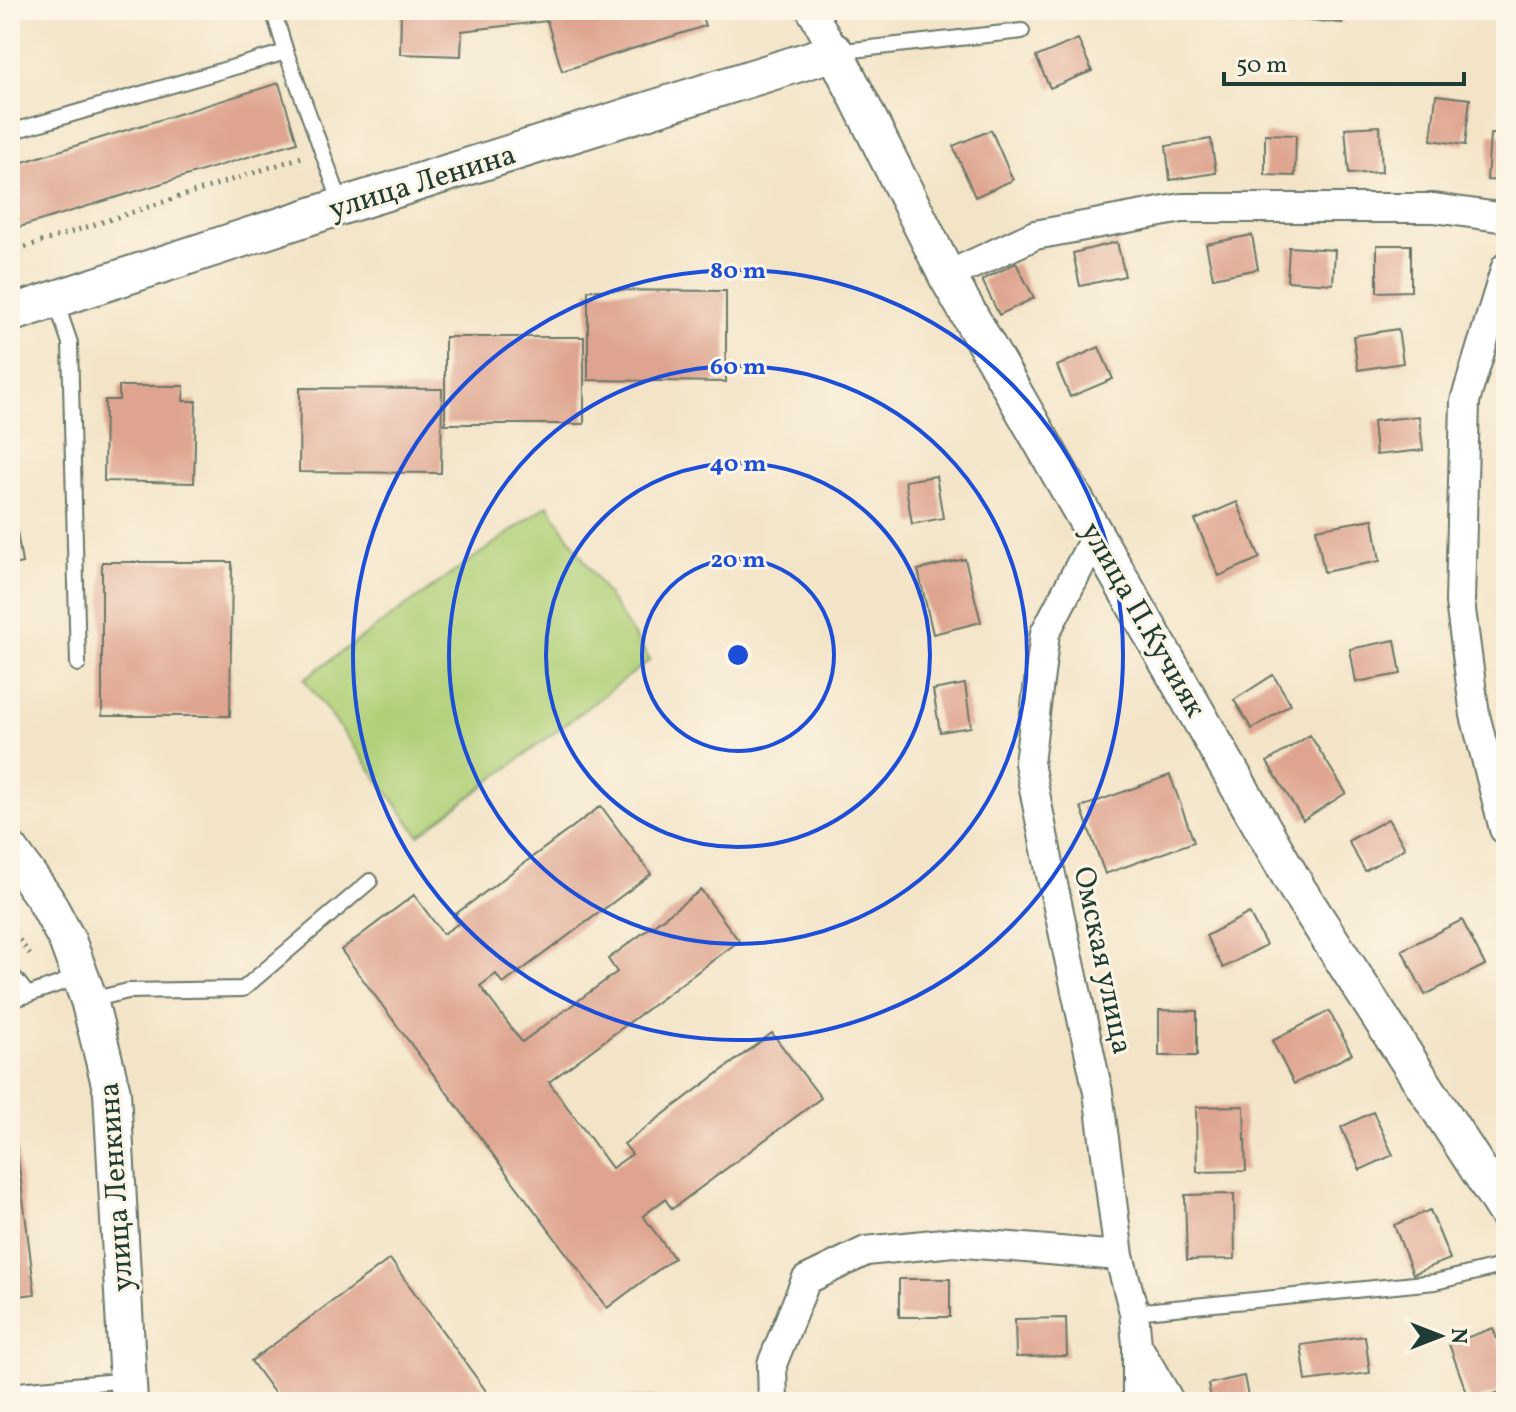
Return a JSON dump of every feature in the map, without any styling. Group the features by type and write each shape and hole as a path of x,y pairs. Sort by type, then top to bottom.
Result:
{"street":[{"name":"улица П.Кучияк","path":"811,10 947,276 1298,890 1506,1212"},
{"name":"улица Ленина","path":"10,314 342,206 835,52"},
{"path":"947,276 1035,235 1182,208 1434,208 1506,218"},
{"path":"1504,829 1475,715 1460,602 1465,401 1506,267"},
{"name":"Омская улица","path":"1096,535 1045,633 1029,763 1098,1092 1119,1256 1134,1312 1137,1345 1170,1402"},
{"name":"улица Ленкина","path":"10,850 45,899 67,940 85,988 112,1092 129,1391"},
{"path":"773,1402 772,1364 806,1280 866,1251 953,1242 1119,1256"},
{"path":"1137,1345 1137,1402"}],"lane":[{"path":"273,10 342,206"},
{"path":"835,52 1022,31"},
{"path":"10,132 286,52"},
{"path":"55,299 70,343 78,664"},
{"path":"10,1001 28,995 85,988 128,991 243,989 370,881"},
{"path":"10,972 28,995"},
{"path":"1134,1312 1435,1282 1506,1265"},
{"path":"14,1393 129,1391"}],"path":[{"path":"10,252 321,150"},
{"path":"10,927 33,960"}],"green space":[{"path":"548,505 650,660 419,835 304,679"}],"building":[{"path":"401,10 700,10 705,26 562,71 547,21 462,31 461,56 400,54"},
{"path":"1287,10 1343,10 1342,23 1286,19"},
{"path":"1078,39 1092,71 1050,88 1036,57"},
{"path":"279,83 297,142 10,230 10,166"},
{"path":"1436,95 1470,99 1465,145 1431,140"},
{"path":"1380,126 1382,172 1349,174 1345,128"},
{"path":"991,130 1013,180 975,197 953,146"},
{"path":"1265,134 1296,135 1295,176 1265,175"},
{"path":"1490,134 1506,135 1506,181 1487,180"},
{"path":"1211,139 1216,173 1170,180 1166,146"},
{"path":"1252,235 1258,269 1213,278 1206,244"},
{"path":"1117,242 1125,276 1080,286 1073,253"},
{"path":"1377,245 1411,245 1411,291 1377,292"},
{"path":"1289,247 1335,250 1333,284 1287,281"},
{"path":"1016,263 1034,298 999,315 982,280"},
{"path":"588,290 726,291 726,382 588,380"},
{"path":"1398,329 1403,363 1358,370 1353,336"},
{"path":"445,337 584,337 584,424 445,424"},
{"path":"1099,347 1113,379 1070,397 1057,366"},
{"path":"119,386 184,386 183,401 196,401 194,483 104,481 105,400 119,400"},
{"path":"300,388 442,389 441,473 299,472"},
{"path":"1419,416 1423,450 1376,455 1373,421"},
{"path":"936,476 943,518 912,524 905,481"},
{"path":"1237,502 1260,558 1219,576 1195,520"},
{"path":"1373,519 1380,561 1324,572 1316,529"},
{"path":"16,525 22,563 10,566 10,526"},
{"path":"965,559 981,622 933,634 918,570"},
{"path":"102,562 232,562 230,716 102,716"},
{"path":"1395,640 1401,674 1356,682 1350,649"},
{"path":"1273,675 1291,704 1252,729 1234,700"},
{"path":"965,684 971,727 940,732 933,690"},
{"path":"1310,735 1346,793 1303,820 1267,762"},
{"path":"1170,775 1194,842 1105,874 1081,807"},
{"path":"601,806 651,874 503,984 496,974 480,986 522,1042 617,972 608,959 701,890 739,941 549,1082 612,1168 632,1154 624,1144 772,1033 821,1098 672,1209 665,1199 643,1216 674,1258 607,1308 341,950 414,895 443,934 459,923 453,916"},
{"path":"1388,819 1405,848 1365,871 1348,841"},
{"path":"1249,913 1266,945 1223,968 1206,936"},
{"path":"1462,920 1485,965 1425,995 1402,950"},
{"path":"1159,1010 1197,1011 1197,1056 1159,1056"},
{"path":"1329,1011 1352,1054 1294,1084 1272,1041"},
{"path":"1244,1106 1246,1171 1197,1172 1196,1107"},
{"path":"10,1109 35,1294 10,1297"},
{"path":"1373,1112 1393,1155 1360,1170 1341,1127"},
{"path":"1234,1194 1235,1259 1187,1260 1185,1195"},
{"path":"1430,1210 1450,1259 1413,1274 1394,1225"},
{"path":"390,1259 494,1402 281,1402 251,1361"},
{"path":"899,1279 950,1279 950,1317 899,1317"},
{"path":"1066,1318 1067,1356 1016,1357 1015,1319"},
{"path":"1493,1328 1506,1364 1506,1390 1470,1402 1449,1344"},
{"path":"1365,1336 1370,1373 1306,1381 1301,1345"},
{"path":"1244,1376 1249,1402 1212,1402 1208,1384"},
{"path":"655,1396 655,1402 586,1402 586,1398"}]}
